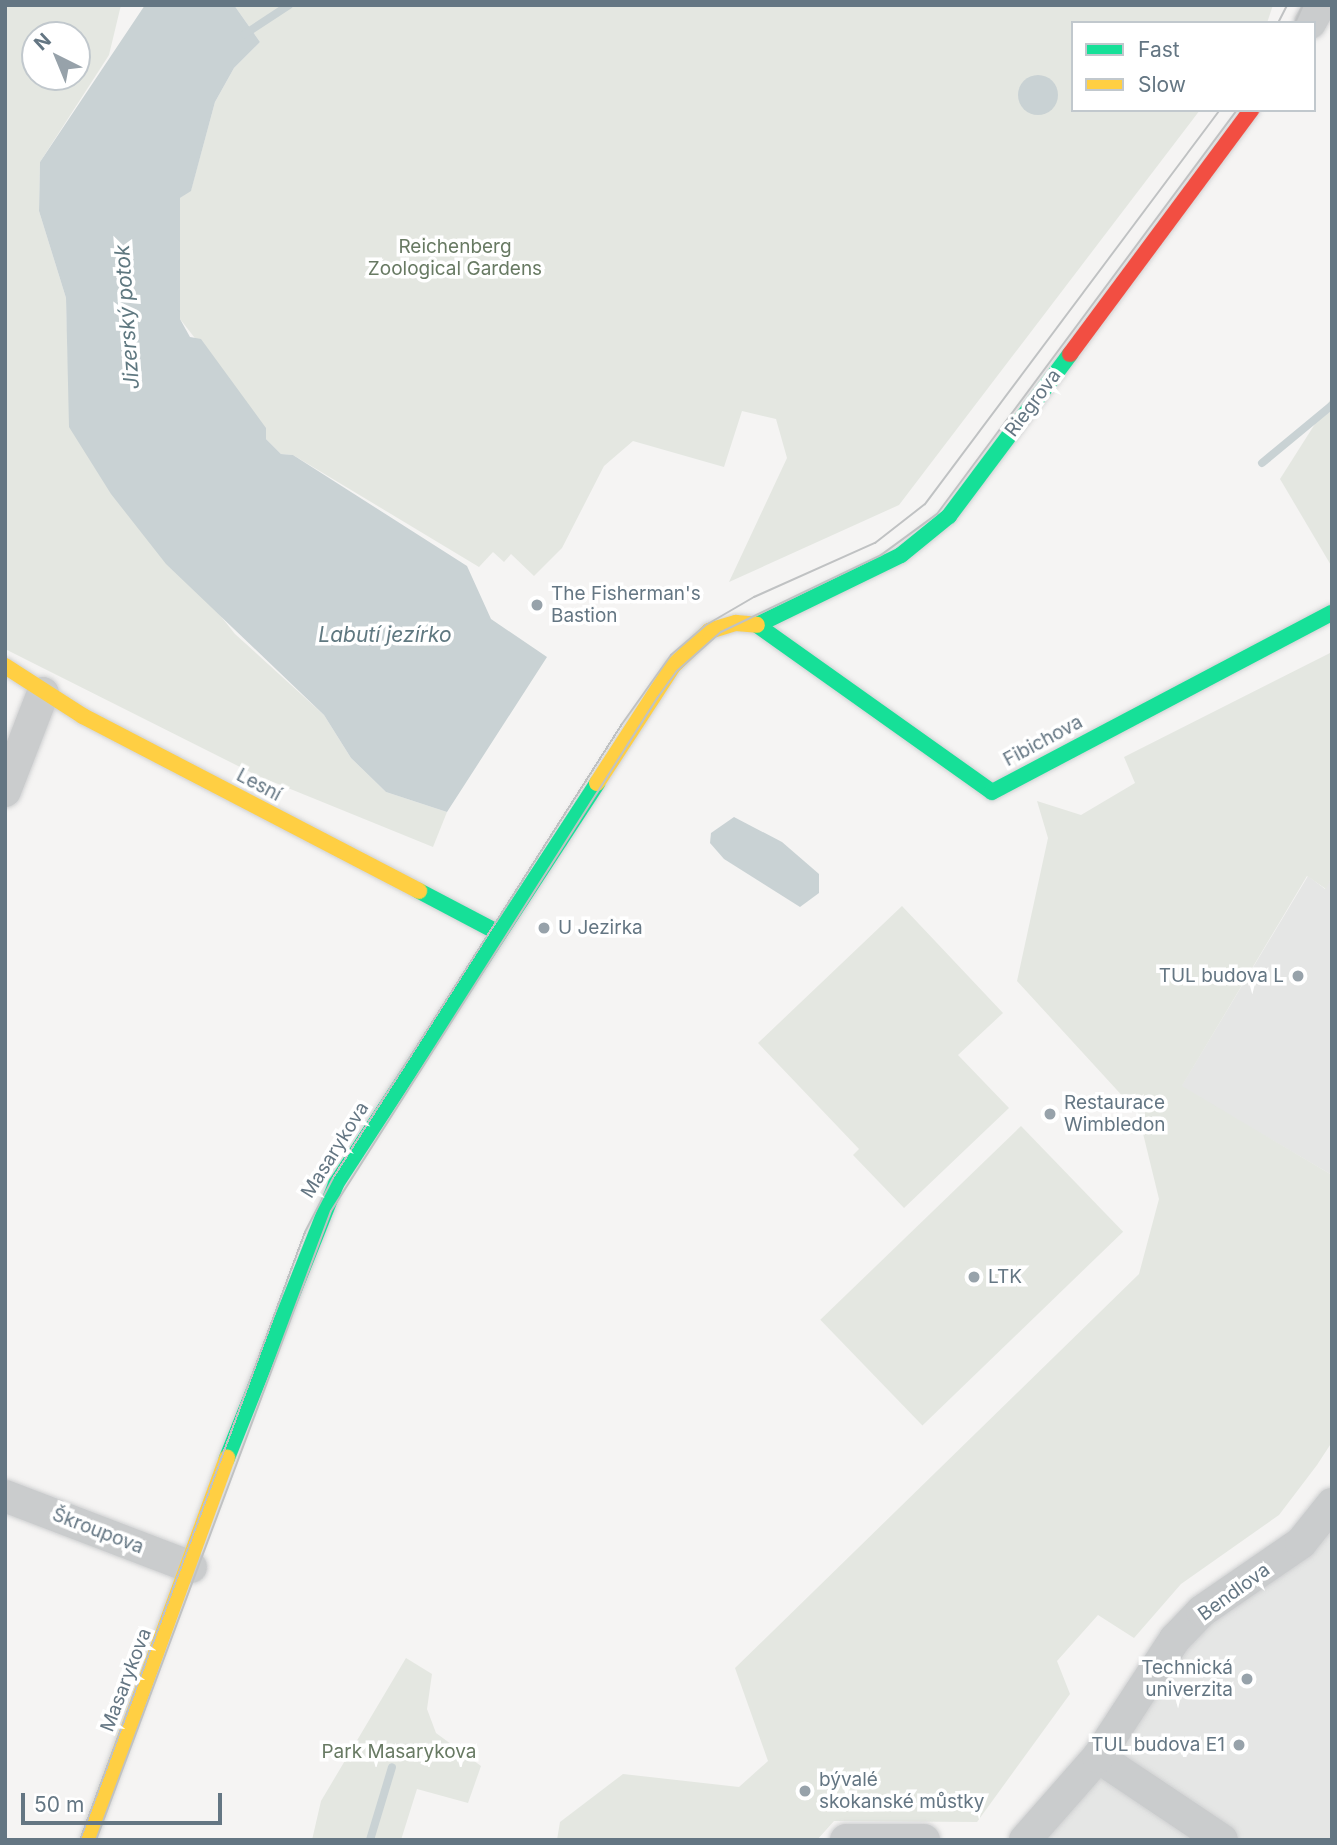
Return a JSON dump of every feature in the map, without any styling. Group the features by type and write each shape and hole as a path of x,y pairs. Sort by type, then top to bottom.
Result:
{"street":[{"path":"1311,21 1320,5"},
{"name":"Riegrova","path":"757,625 901,555 949,516 1250,112"},
{"name":"Fibichova","path":"757,625 992,792 1332,613"},
{"name":"Masarykova","path":"88,1840 191,1566 253,1387 323,1208 673,666 709,631 736,623 757,625"},
{"name":"Lesní","path":"5,666 43,693 499,933"},
{"path":"5,791 43,693"},
{"name":"Škroupova","path":"5,1496 191,1566"},
{"name":"Bendlova","path":"1025,1840 1098,1757 1175,1639 1202,1611 1301,1543 1332,1504"},
{"path":"1098,1757 1222,1840"},
{"path":"846,1840 924,1840"}],"shaded area":[{"path":"1308,876 1325,889 1332,877 1332,1175 1181,1087"},
{"name":"Technická univerzita","path":"1332,1525 1332,1840 1033,1840 1189,1642"}],"green space":[{"path":"5,5 121,5 109,55 91,83 91,21 21,21 21,91 86,91 40,162 39,211 66,298 70,427 235,634 324,715 351,758 386,792 447,812 433,847 256,775 5,649"},
{"name":"Reichenberg Zoological Gardens","path":"234,5 1273,5 1268,21 1071,21 1071,112 1198,112 899,505 729,582 787,458 776,419 742,411 724,467 633,441 604,466 562,548 534,576 511,554 504,562 493,552 479,567 293,455 281,454 266,439 265,428 180,319 180,198 191,190 215,102 234,68 260,42"},
{"path":"1332,397 1332,567 1280,479"},
{"path":"1332,652 1332,877 1326,889 1307,876 1182,1086 1332,1175 1332,1442 1317,1465 1279,1515 1181,1584 1134,1638 1098,1615 1057,1661 1070,1694 977,1822 834,1821 817,1840 557,1840 560,1822 623,1774 739,1787 768,1761 735,1668 1139,1274 1159,1199 1138,1113 1017,981 1048,838 1037,801 1081,815 1135,783 1124,757"},
{"path":"902,906 1003,1013 958,1055 1009,1108 904,1208 853,1155 859,1149 758,1043"},
{"name":"LTK","path":"1021,1126 1123,1232 922,1426 820,1320"},
{"name":"Park Masarykova","path":"406,1658 432,1674 427,1709 436,1733 481,1766 468,1803 417,1789 401,1840 312,1840 321,1801"}],"water":[{"name":"Labutí jezírko","path":"145,5 234,5 260,42 234,68 215,102 191,191 180,198 180,319 190,337 201,339 266,428 266,439 281,454 293,455 467,566 491,619 547,657 447,812 386,792 351,758 324,715 166,564 111,494 69,427 66,298 39,211 40,162 87,91 91,91 91,86"},
{"path":"1038,75 1046,76 1052,81 1057,87 1057,103 1052,109 1046,114 1038,115 1030,114 1024,109 1019,103 1018,95 1019,87 1024,81 1030,76"},
{"path":"734,817 782,842 819,874 819,893 800,907 724,859 710,843 711,833"}],"waterway":[{"name":"Jizerský potok","path":"245,34 289,5"},
{"path":"1262,463 1332,405"},
{"name":"Jizerský potok","path":"370,1840 392,1767"}],"tram line":[{"path":"1279,21 1287,5"},
{"path":"1296,21 1303,5"},
{"path":"80,1840 305,1232 333,1178 622,724 671,655 706,625 754,597 875,543 925,504 1219,112"},
{"path":"96,1840 331,1211 658,697 677,671 721,632 881,555 937,514 1236,112"}],"traffic: fast":[{"path":"757,625 901,555 949,516 1070,354"},
{"path":"757,625 992,792 1332,613"},
{"path":"227,1458 336,1184 597,783"},
{"path":"419,891 499,933"}],"traffic: slow":[{"path":"597,783 673,666 709,631 736,623 757,625"},
{"path":"5,666 83,716 419,891"},
{"path":"88,1840 227,1458"}],"traffic: jam":[{"path":"1070,354 1250,112"}],"place":[{"name":"The Fisherman's Bastion","path":"537,605"},
{"name":"U Jezirka","path":"544,928"},
{"name":"TUL budova L","path":"1298,976"},
{"name":"Restaurace Wimbledon","path":"1050,1114"},
{"name":"LTK","path":"974,1277"},
{"name":"Technická univerzita","path":"1247,1679"},
{"name":"TUL budova E1","path":"1239,1745"},
{"name":"bývalé skokanské můstky","path":"805,1791"}]}
